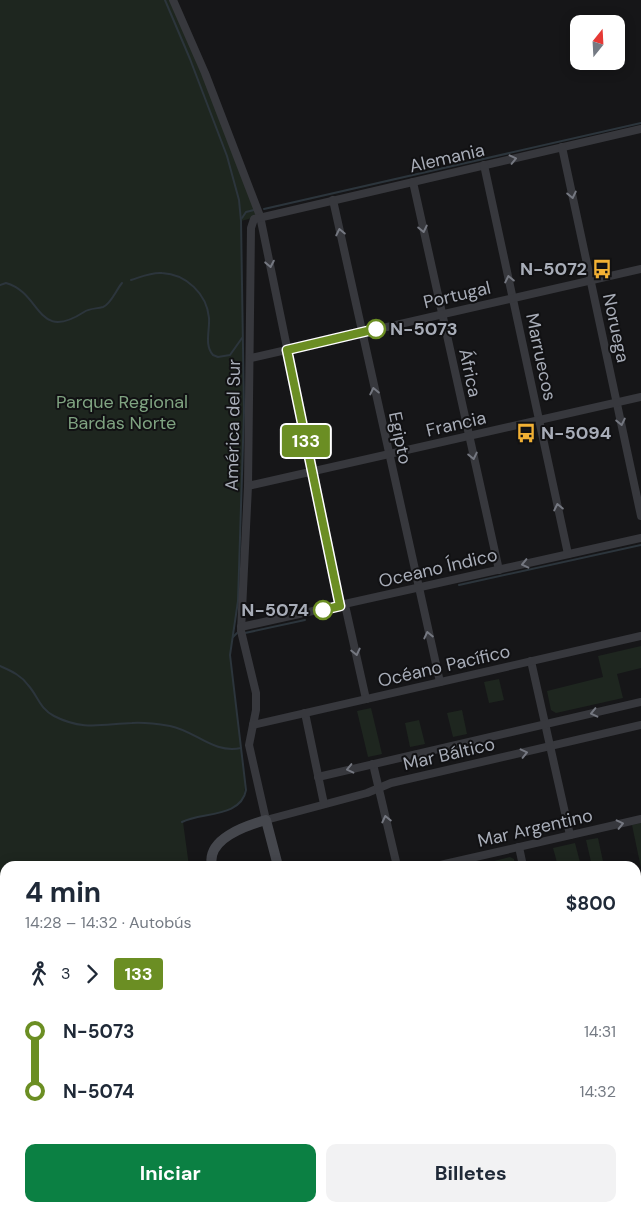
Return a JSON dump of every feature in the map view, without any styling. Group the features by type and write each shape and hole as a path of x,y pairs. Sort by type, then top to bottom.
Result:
{"street":[{"path":"173,0 206,73 260,216 312,473 342,606 366,699"},
{"name":"Alemania","path":"260,216 641,129"},
{"name":"Noruega","path":"562,147 641,516"},
{"name":"Marruecos","path":"484,165 568,554"},
{"name":"África","path":"413,182 499,570"},
{"name":"Egipto","path":"332,200 417,588 440,682"},
{"name":"América del Sur","path":"260,216 254,220 252,228 248,486 241,627 242,640 256,693 256,710 249,745 277,861"},
{"name":"Portugal","path":"251,358 641,269"},
{"name":"Francia","path":"248,486 641,398"},
{"name":"Oceano Índico","path":"241,627 641,538"},
{"name":"Océano Pacífico","path":"253,725 641,636"},
{"path":"531,661 570,835"},
{"name":"Mar Báltico","path":"318,777 641,702"},
{"path":"305,713 324,804"},
{"name":"Mar Báltico","path":"266,820 378,788 641,725"},
{"path":"373,764 395,861"},
{"name":"Mar Argentino","path":"458,861 641,819"},
{"path":"212,861 212,854 216,846 238,831 266,820"},
{"path":"519,847 522,861"}],"green space":[{"name":"Parque Regional Bardas Norte","path":"0,0 173,0 260,216 241,221 244,411 238,601 230,655 245,784 243,795 239,803 231,809 183,822 188,861 0,861"},
{"path":"641,646 641,668 617,674 623,698 556,713 551,710 547,691 603,677 598,656"},
{"path":"499,679 504,700 489,703 484,682"},
{"path":"371,708 382,754 368,757 357,711"},
{"path":"462,710 467,734 453,737 447,713"},
{"path":"419,720 425,744 410,747 405,723"},
{"path":"641,823 641,861 640,861 632,825"},
{"path":"598,838 603,861 591,861 586,840"},
{"path":"575,843 580,861 557,861 553,848"},
{"path":"510,857 514,861 494,861"}],"waterway":[{"path":"165,0 227,156 239,200 241,221 244,411 238,601 230,655 246,790 243,799 229,810 182,822"},
{"path":"264,209 641,123"},
{"path":"242,218 246,212 254,210"},
{"path":"131,280 150,274 162,273 179,277 194,287 200,293 207,309 209,318 208,342 213,355 218,357 230,355 242,338"},
{"path":"0,285 6,283 18,288 40,313 48,319 57,322 68,320 89,310 103,307 111,300 122,283"},
{"path":"459,585 641,545"},
{"path":"245,633 305,620"},
{"path":"233,637 237,633"},
{"path":"0,666 22,679 45,710 64,721 93,726 137,723 165,725 188,732 222,748 241,748"}],"bus line":[{"name":"133","path":"323,610 340,606 287,350 376,329"}],"place":[{"name":"N-5072","path":"602,269"},
{"name":"N-5073","path":"376,329"},
{"name":"N-5094","path":"526,433"},
{"name":"N-5074","path":"323,610"}]}
